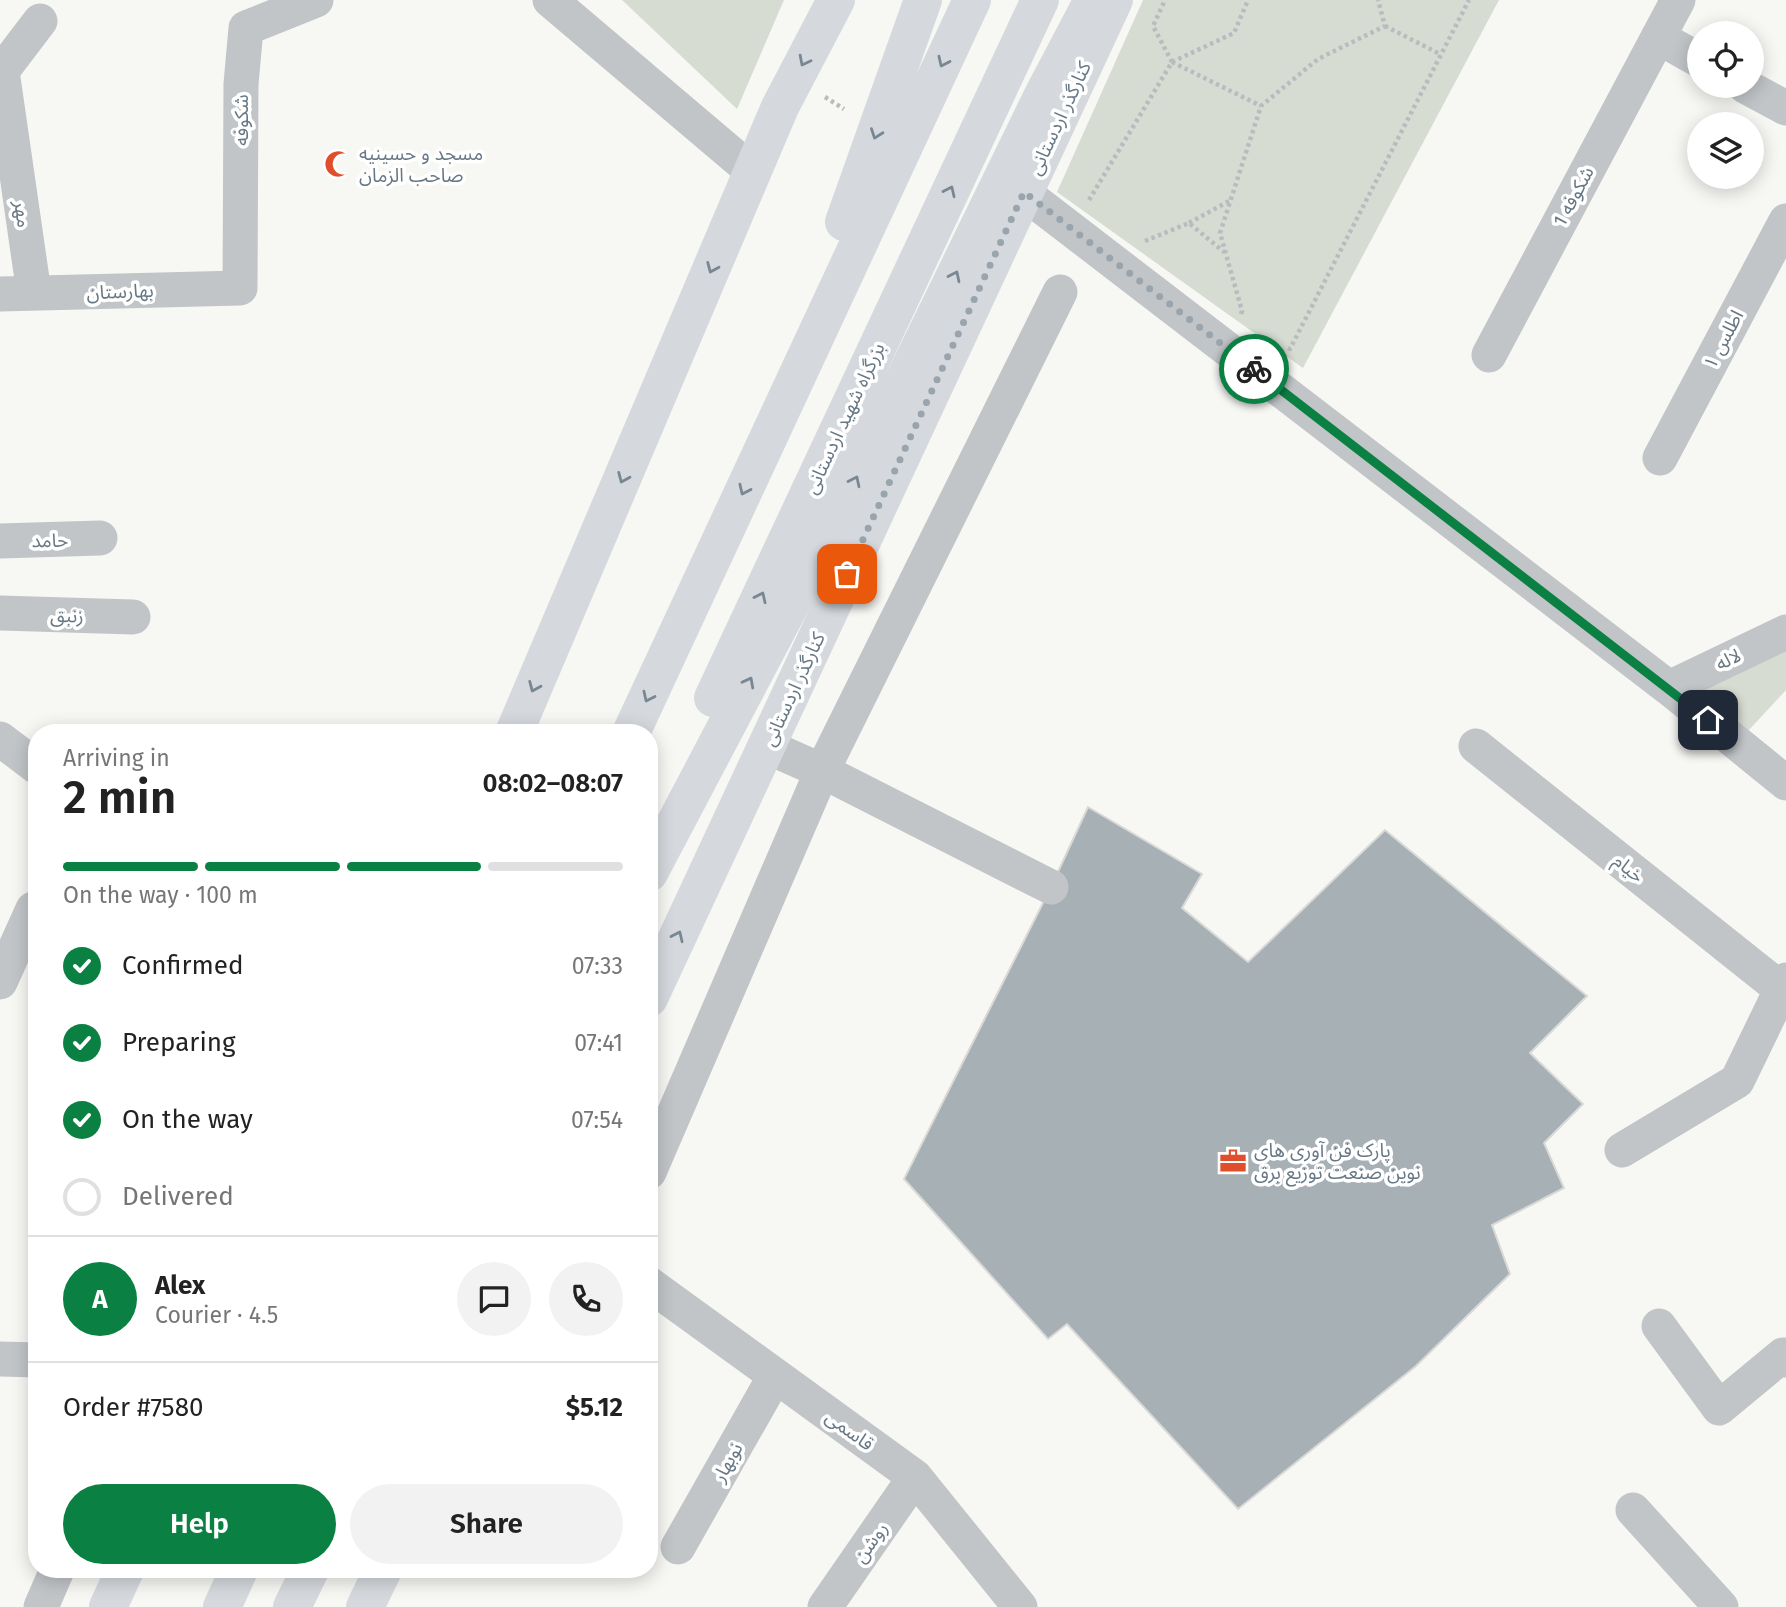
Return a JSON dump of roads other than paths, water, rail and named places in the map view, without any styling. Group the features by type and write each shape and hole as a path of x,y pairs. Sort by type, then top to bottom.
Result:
{"main road":[{"path":"518,724 780,107 836,0"},
{"path":"764,448 923,0"},
{"path":"635,724 972,0"},
{"name":"بزرگراه شهید اردستانی","path":"658,818 1041,0"},
{"path":"658,856 845,500 1032,117 1093,0"},
{"name":"کنارگذر اردستانی","path":"658,979 1114,0"},
{"path":"108,1607 121,1578"},
{"path":"222,1607 235,1578"},
{"path":"292,1607 306,1578"},
{"path":"365,1607 379,1578"}],"street":[{"name":"شکوفه","path":"240,288 242,84 246,28 316,0"},
{"path":"550,0 753,172"},
{"name":"شکوفه 1","path":"1489,355 1678,0"},
{"name":"مهر","path":"17,294 2,71 40,21"},
{"path":"1658,37 1687,53"},
{"path":"1764,96 1786,108"},
{"path":"1024,192 1669,688 1786,783"},
{"name":"اطلس ۱","path":"1660,458 1786,221"},
{"name":"بهارستان","path":"17,294 240,288"},
{"path":"658,1151 822,771 1060,292"},
{"name":"حامد","path":"0,541 100,538"},
{"name":"زنبق","path":"0,613 133,617"},
{"name":"لاله","path":"1669,688 1786,632"},
{"path":"0,739 28,760"},
{"path":"766,746 822,771 1051,887"},
{"name":"خیام","path":"1476,746 1784,984"},
{"path":"0,982 28,920"},
{"path":"1622,1150 1737,1081 1784,984"},
{"name":"قاسمی","path":"658,1291 915,1477 1020,1607"},
{"path":"1659,1326 1719,1408 1783,1355 1786,1360"},
{"path":"0,1360 28,1360"},
{"name":"نوبهار","path":"678,1548 775,1376"},
{"name":"روشن","path":"825,1607 915,1477"},
{"path":"1633,1510 1721,1607"},
{"path":"41,1607 54,1578"}],"place":[{"name":"مسجد و حسینیه صاحب الزمان","path":"338,164"},
{"name":"پارک فن آوری های نوین صنعت توزیع برق","path":"1233,1161"}]}
